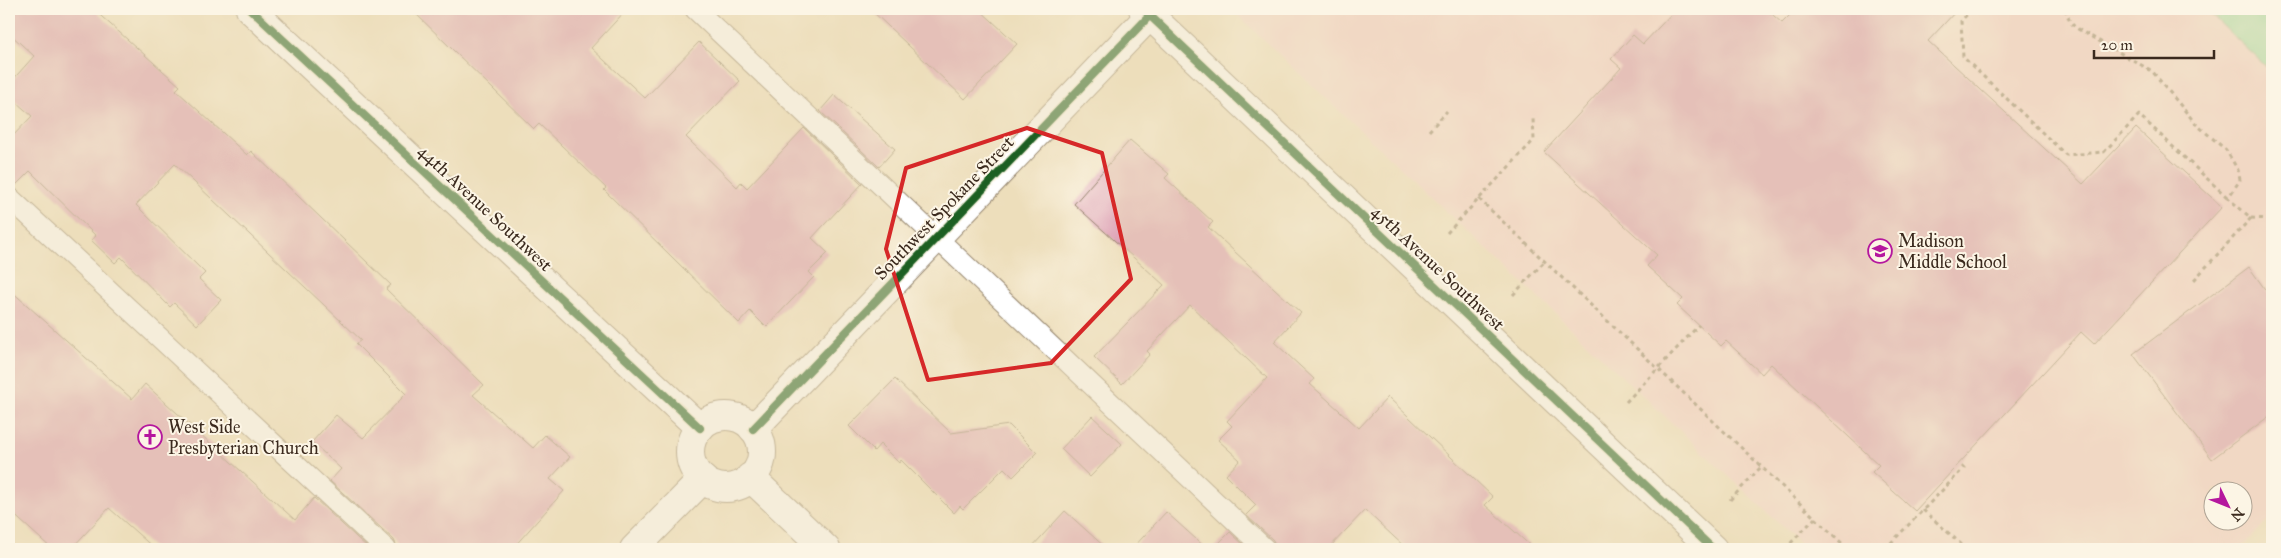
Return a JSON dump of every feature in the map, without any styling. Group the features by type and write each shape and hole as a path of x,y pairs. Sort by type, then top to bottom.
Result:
{"street":[{"name":"44th Avenue Southwest","path":"250,9 700,428"},
{"name":"Southwest Spokane Street","path":"753,429 1150,11"},
{"name":"45th Avenue Southwest","path":"1150,11 1713,549"},
{"path":"723,416 735,417 753,429 759,438 762,450 760,462 750,477 734,487 710,484 703,479 693,466 690,454 691,443 700,428 712,418 723,416"},
{"path":"750,477 826,549"},
{"path":"634,549 703,479"}],"lane":[{"path":"695,9 1265,549"},
{"path":"9,197 386,549"}],"path":[{"path":"1972,9 1960,21 1963,57 2066,155 2104,152 2139,115 2250,218 2272,220"},
{"path":"2065,9 2070,22 2076,28 2152,71 2196,124 2226,150 2238,170 2240,180 2228,198"},
{"path":"1429,131 1447,111"},
{"path":"1447,233 1534,140 1533,119"},
{"path":"1479,200 1848,549"},
{"path":"2194,280 2250,218"},
{"path":"1513,295 1544,262"},
{"path":"1626,402 1699,325"},
{"path":"1885,549 1964,468 1959,464"},
{"path":"1730,500 1761,467"},
{"path":"1923,510 1960,544"},
{"path":"1785,549 1814,518"}],"highlighted area":[{"path":"1027,128 1102,153 1131,279 1051,363 928,380 886,249 906,168"}],"shaded area":[{"name":"Madison Middle School","path":"1235,9 2272,9 2272,516 2241,549 1806,549 1233,11"}],"green space":[{"path":"2205,9 2272,9 2272,72"}],"building":[{"path":"9,9 93,9 180,86 176,90 247,155 251,151 391,285 386,289 484,385 473,395 533,448 545,435 570,457 550,479 564,491 512,549 398,549 394,540 330,481 341,469 312,442 336,415 363,438 406,394 356,344 361,340 175,164 136,205 205,273 199,279 221,300 197,325 174,303 170,307 121,257 115,263 91,240 96,236 30,171 14,187 9,185 9,140 32,116 9,96 9,84 34,56 9,33"},
{"path":"411,9 627,9 591,48 645,98 699,42 740,81 686,137 737,187 741,182 747,188 804,128 862,184 812,238 828,253 809,272 814,277 766,327 750,311 739,323 604,190 606,188 539,124 534,129"},
{"path":"870,9 979,9 1017,44 965,99"},
{"path":"1676,9 1766,9 1782,23 1796,9 1958,9 1928,41 2083,184 2136,128 2222,207 2094,344 2081,332 1915,511 1872,472 1879,465 1771,364 1762,374 1726,341 1721,346 1677,305 1683,299 1647,266 1657,255 1544,152 1621,68 1611,59 1633,35 1643,44"},
{"path":"834,95 895,149 879,167 820,111"},
{"path":"1130,140 1169,174 1165,178 1213,222 1208,227 1301,313 1274,342 1314,379 1310,384 1359,428 1388,397 1493,497 1485,505 1534,549 1407,549 1365,510 1328,549 1277,549 1273,540 1246,515 1256,505 1226,475 1240,460 1218,440 1232,426 1227,421 1267,378 1190,305 1147,351 1150,354 1122,384 1094,357 1164,285 1074,204"},
{"path":"2249,267 2272,299 2272,414 2212,459 2133,354"},
{"path":"9,289 132,399 145,384 295,520 314,498 369,549 155,549 109,508 71,549 52,549 9,510"},
{"path":"895,379 951,433 1009,425 1037,453 1013,477 1004,468 963,509 960,506 954,513 901,460 899,463 880,444 874,451 849,426"},
{"path":"1092,416 1122,444 1090,477 1061,449"},
{"path":"1065,511 1107,549 1030,549"},
{"path":"1166,512 1207,549 1132,549"},
{"path":"1230,532 1248,549 1213,549"}],"cycle path":[{"path":"250,9 700,428"},
{"path":"1143,9 1713,549"},
{"path":"753,429 1156,9"}],"place":[{"name":"Madison Middle School","path":"1880,251"},
{"name":"West Side Presbyterian Church","path":"150,437"}]}
